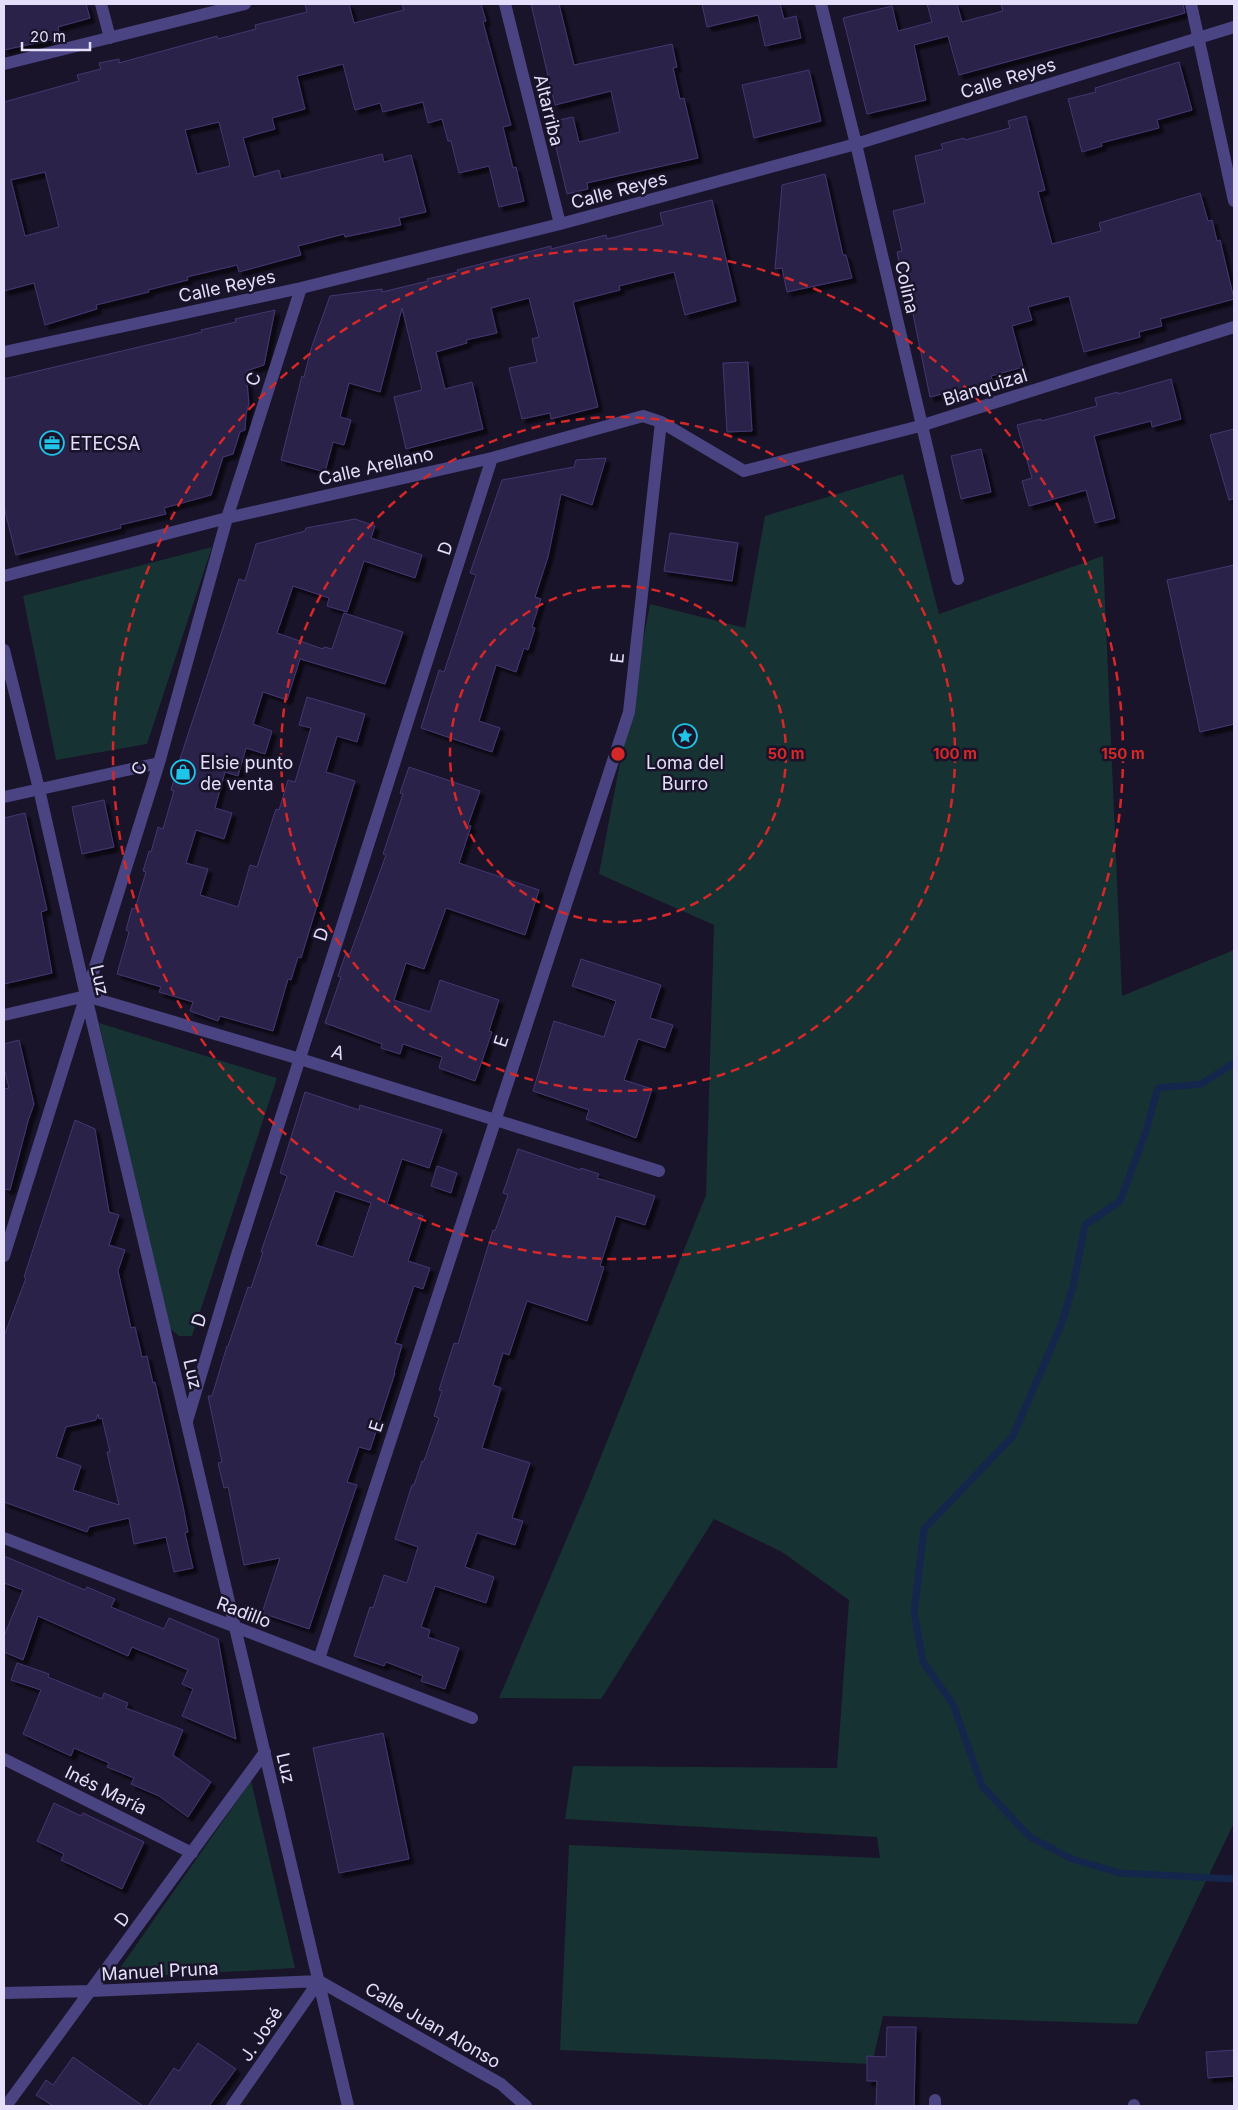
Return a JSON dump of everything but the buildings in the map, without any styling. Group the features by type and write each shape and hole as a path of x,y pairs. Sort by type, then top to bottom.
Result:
{"street":[{"path":"101,4 110,38"},
{"path":"4,64 245,4"},
{"name":"Altarriba","path":"505,4 560,224"},
{"name":"Colina","path":"821,4 856,144 920,426 958,579"},
{"path":"1190,4 1199,37 1234,201"},
{"name":"Calle Reyes","path":"4,352 301,288 560,224 856,144 1234,27"},
{"name":"C","path":"4,1256 6,1240 86,996 159,763 227,518 301,288"},
{"name":"Blanquizal","path":"744,471 920,426 1234,327"},
{"name":"Calle Arellano","path":"4,576 227,518 492,458 643,416 660,422 744,471"},
{"name":"E","path":"318,1659 629,712 660,422"},
{"name":"D","path":"186,1421 236,1258 492,458"},
{"name":"Luz","path":"4,650 39,789 86,996 348,2106"},
{"path":"4,797 159,763"},
{"name":"A","path":"4,1015 86,996 300,1059 659,1171"},
{"name":"Radillo","path":"4,1538 472,1718"},
{"name":"D","path":"6,2106 265,1752"},
{"name":"Inés María","path":"4,1759 192,1853"},
{"name":"Manuel Pruna","path":"4,1993 318,1981"},
{"name":"J. José","path":"232,2106 318,1981"},
{"name":"Calle Juan Alonso","path":"318,1981 500,2084 526,2106"}],"green space":[{"path":"903,474 939,614 1103,556 1122,996 1234,950 1234,1823 1137,2024 883,2016 872,2064 560,2050 569,1845 880,1858 877,1837 565,1819 573,1766 837,1768 849,1600 782,1552 714,1519 601,1699 499,1698 587,1491 706,1195 714,925 599,874 650,604 745,628 765,516"},
{"path":"212,547 147,744 56,760 23,596"},
{"path":"99,1023 277,1078 192,1336 179,1336 167,1326"},
{"path":"251,1781 295,1968 113,1978"}],"waterway":[{"path":"1234,1063 1201,1084 1158,1088 1145,1134 1120,1201 1085,1225 1073,1286 1061,1325 1013,1436 924,1529 914,1612 923,1662 953,1704 982,1786 1030,1837 1072,1859 1120,1873 1234,1879"}],"place":[{"name":"ETECSA","path":"52,443"},
{"name":"Loma del Burro","path":"685,736"},
{"name":"Elsie punto de venta","path":"183,772"}]}
